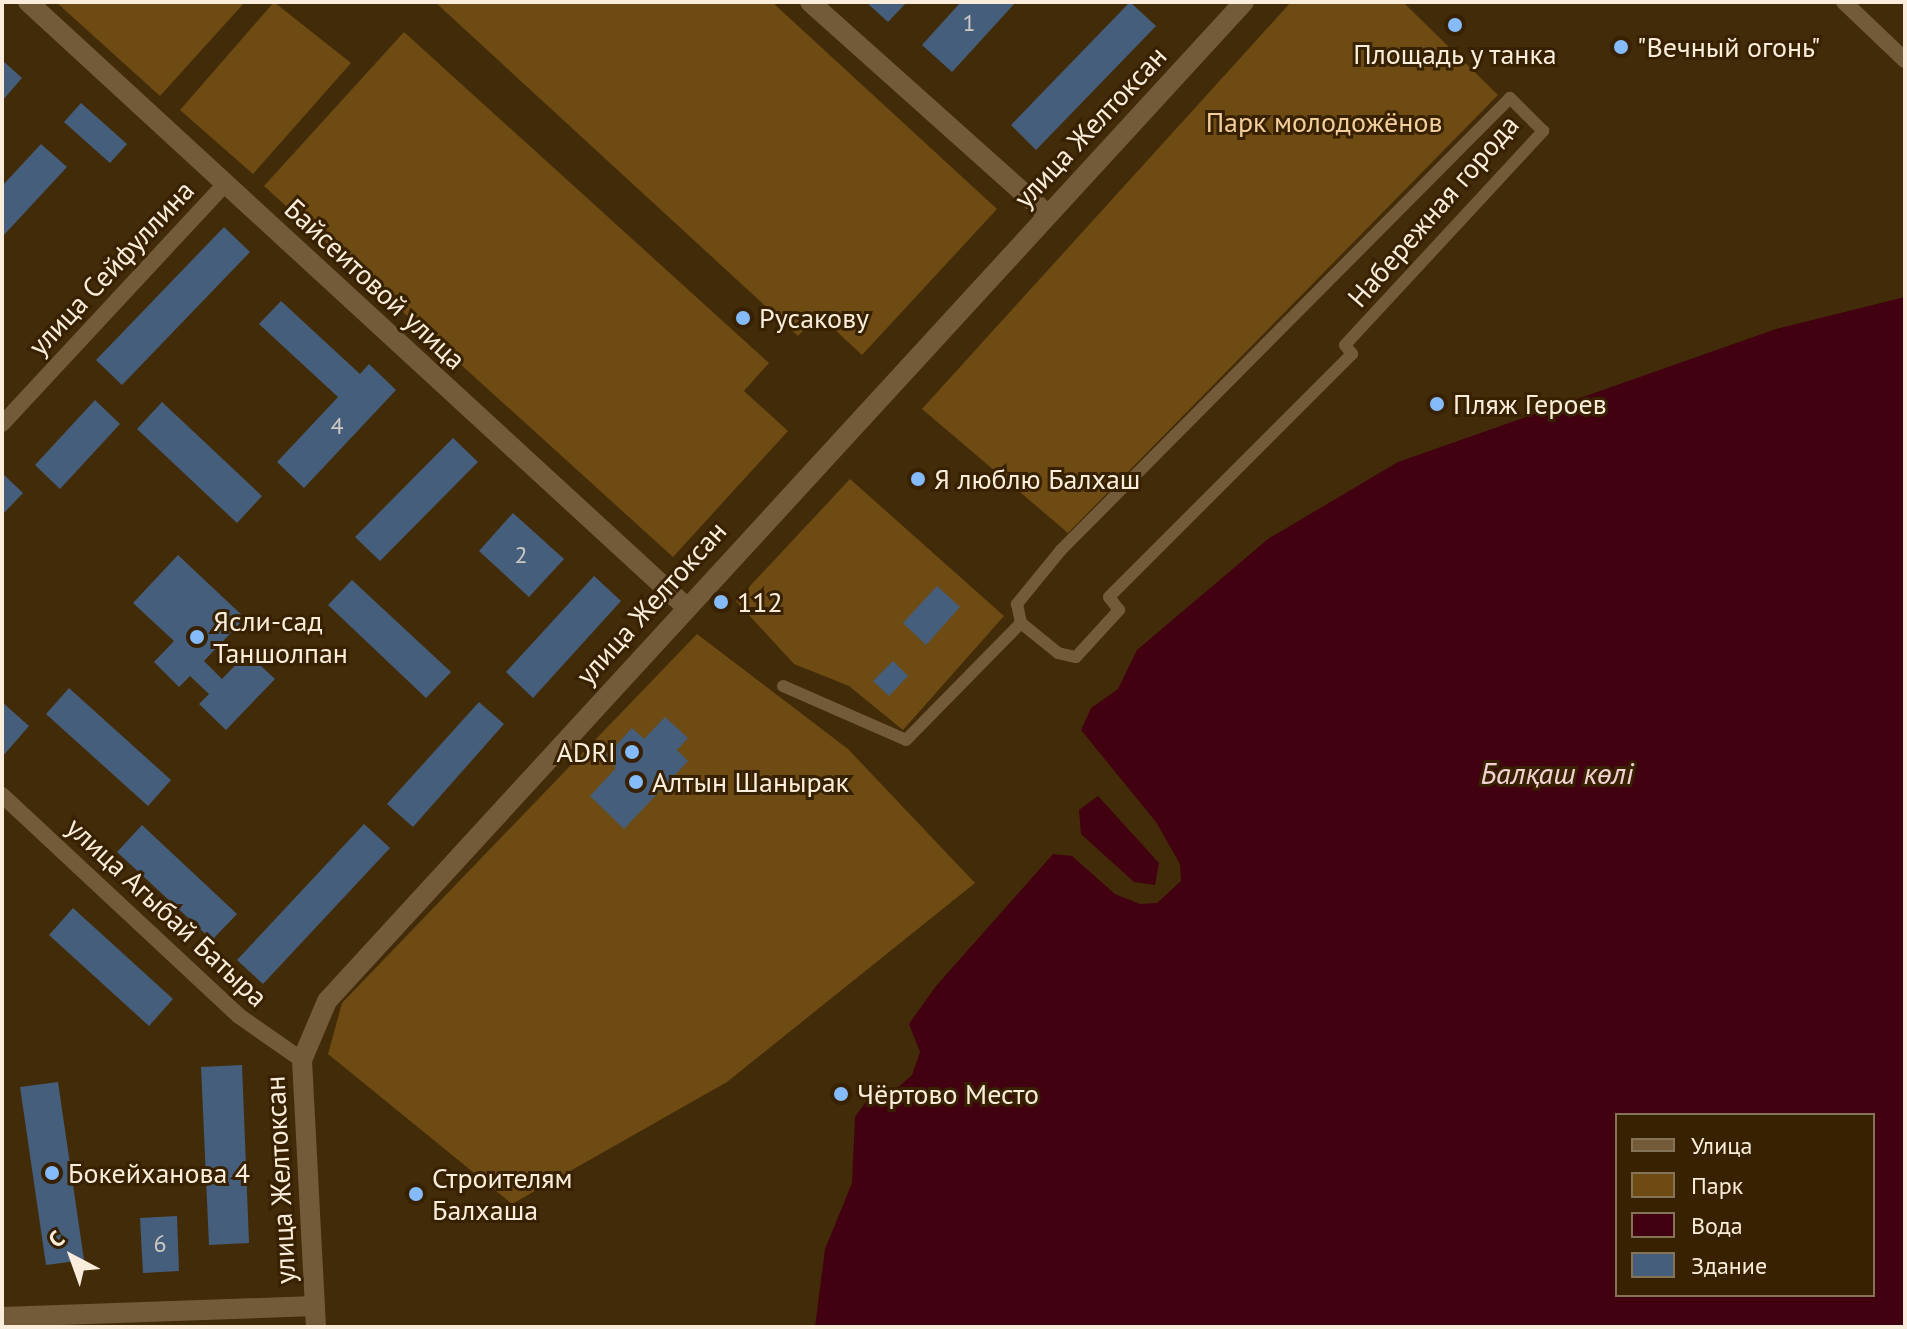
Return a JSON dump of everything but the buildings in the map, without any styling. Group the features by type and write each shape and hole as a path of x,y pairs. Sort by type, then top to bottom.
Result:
{"street":[{"name":"Байсеитовой улица","path":"28,2 685,606"},
{"path":"810,2 1047,214"},
{"name":"улица Желтоксан","path":"316,1327 302,1060 309,1029 354,967 1244,2"},
{"path":"1844,2 1905,60"},
{"name":"Набережная города","path":"1510,98 1543,131 1345,345 1352,354 1109,597 1119,610 1076,657 1058,653 1021,623 1017,604 1061,550 1510,98"},
{"name":"улица Сейфуллина","path":"2,424 225,184"},
{"path":"783,686 906,740 1021,623"},
{"name":"улица Агыбай Батыра","path":"2,795 239,1016 302,1060"},
{"path":"2,1317 315,1306"}],"green space":[{"path":"56,2 245,2 160,96"},
{"path":"274,2 351,63 253,174 180,110"},
{"path":"435,2 772,2 997,209 862,355 818,314 798,336"},
{"name":"Парк молодожёнов","path":"1291,2 1403,2 1498,95 1068,533 922,409"},
{"path":"404,32 769,363 744,391 788,431 673,557 264,186"},
{"path":"850,479 1004,616 903,730 849,686 794,664 736,601"},
{"path":"697,634 848,749 975,883 727,1082 512,1204 328,1054 342,1003"}],"water":[{"name":"Балқаш көлі","path":"1905,297 1905,1327 815,1327 825,1249 852,1183 855,1117 871,1095 896,1089 912,1075 920,1052 909,1024 936,986 1053,854 1072,856 1115,894 1140,904 1157,903 1181,881 1180,864 1156,822 1081,730 1091,708 1118,689 1137,650 1268,539 1398,462 1776,329"},
{"path":"1098,796 1159,863 1155,885 1134,882 1081,834 1079,810"}],"place":[{"name":"Площадь у танка","path":"1455,25"},
{"name":"\"Вечный огонь\"","path":"1621,47"},
{"name":"Русакову","path":"743,318"},
{"name":"Пляж Героев","path":"1437,404"},
{"name":"Я люблю Балхаш","path":"918,479"},
{"name":"112","path":"721,602"},
{"name":"Ясли-сад Таншолпан","path":"197,637"},
{"name":"ADRI","path":"632,752"},
{"name":"Алтын Шанырак","path":"636,782"},
{"name":"Чёртово Место","path":"841,1094"},
{"name":"Бокейханова 4","path":"52,1173"},
{"name":"Строителям Балхаша","path":"416,1194"}]}
